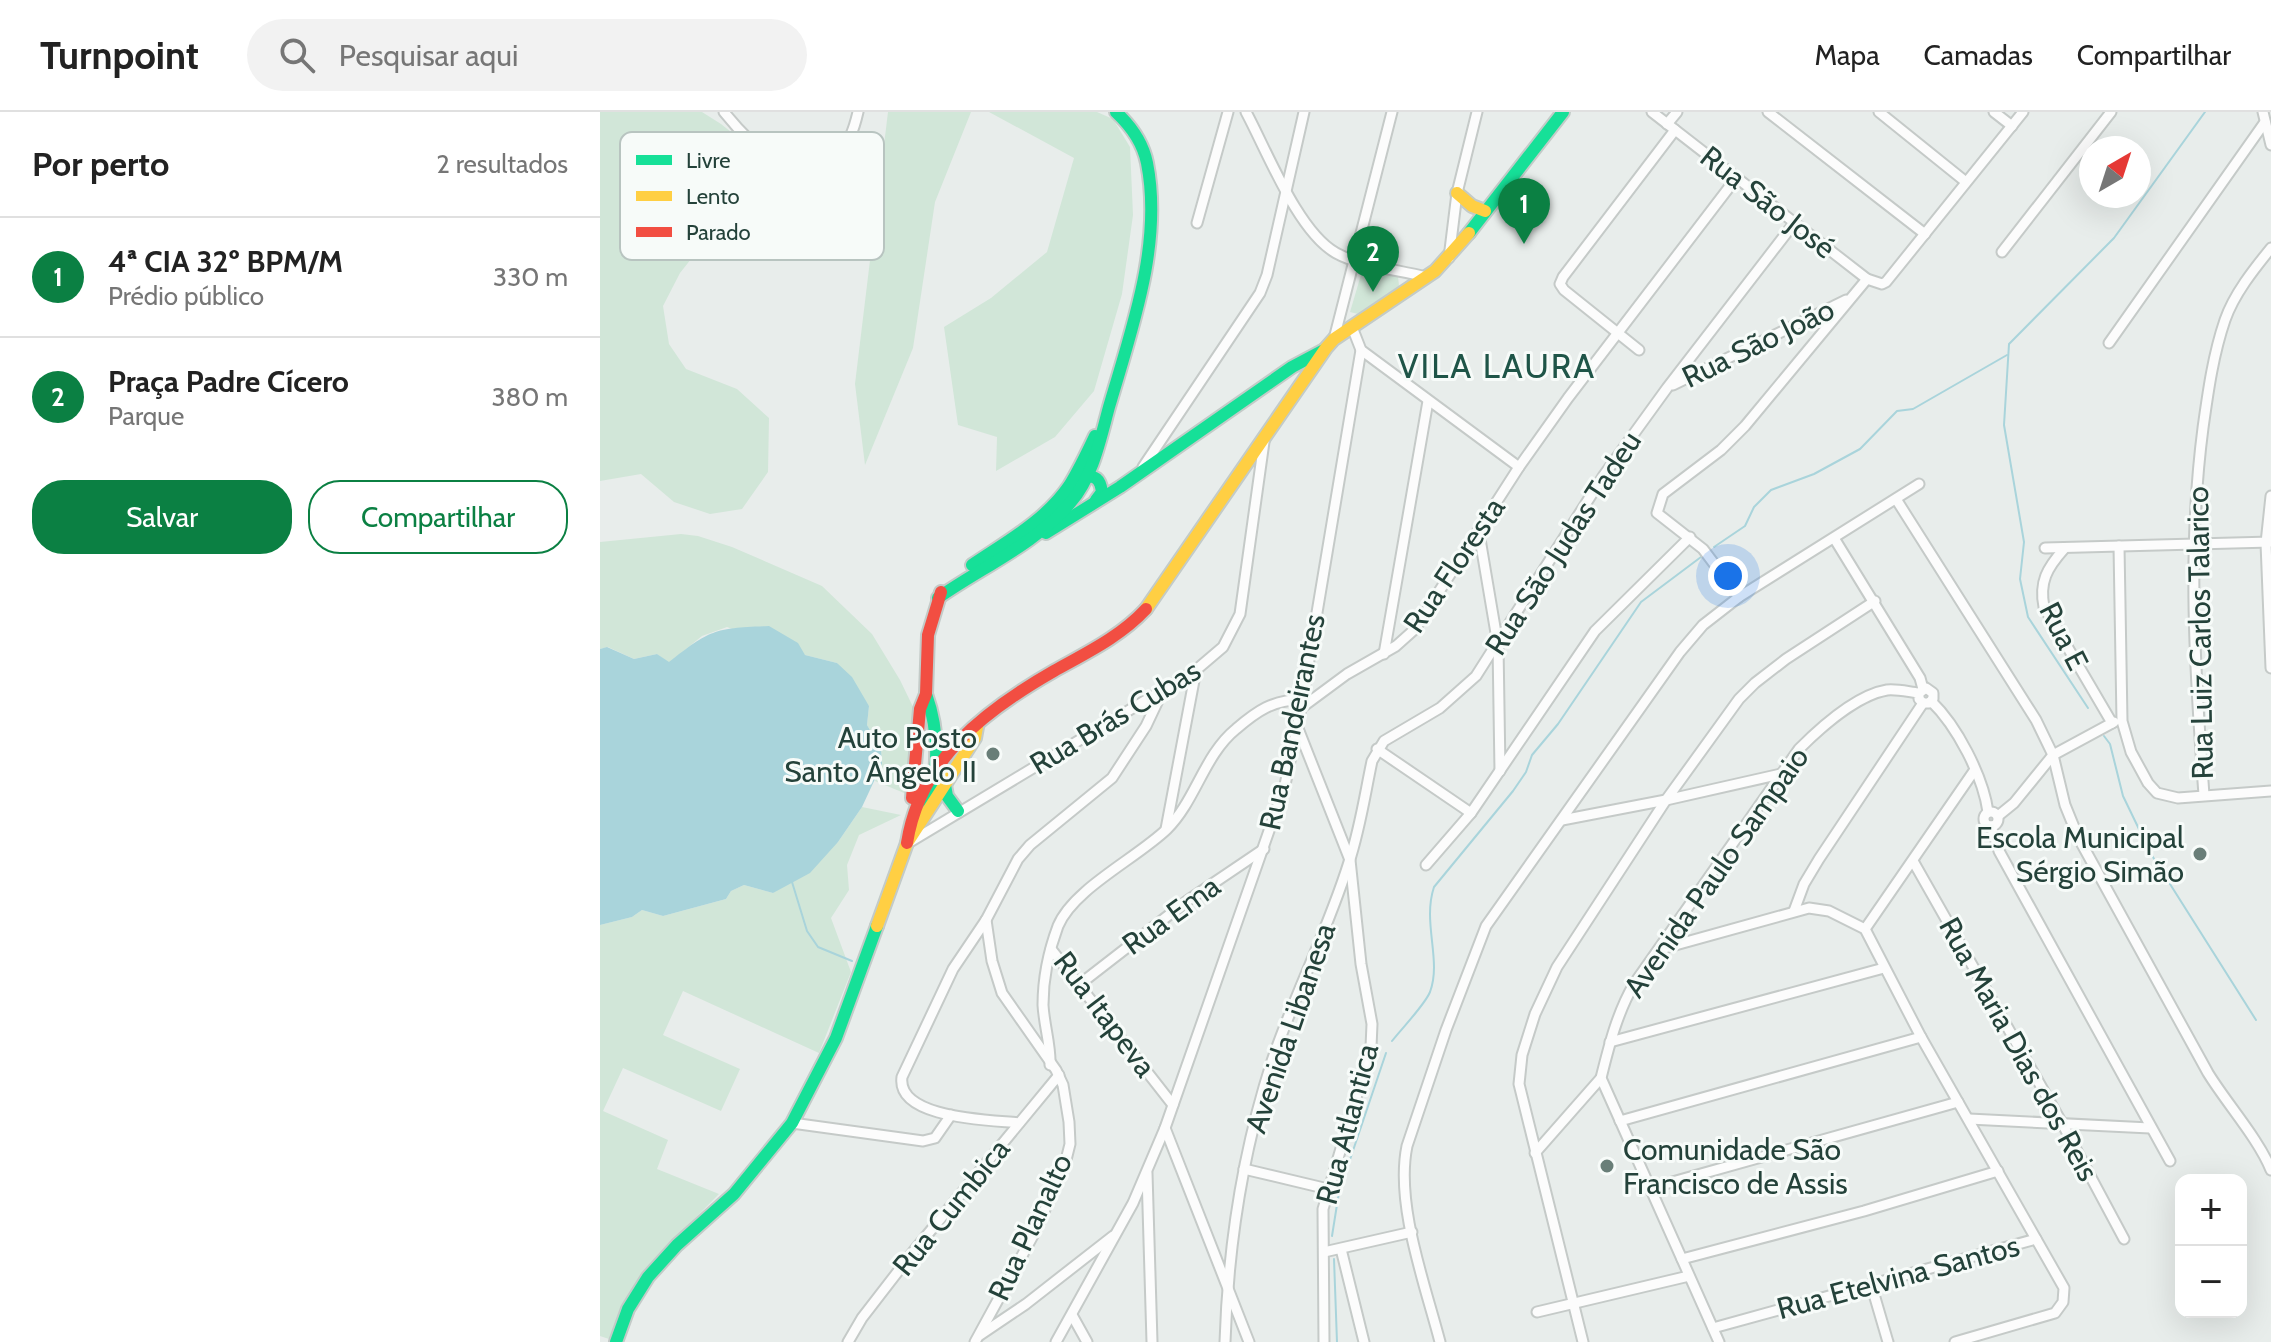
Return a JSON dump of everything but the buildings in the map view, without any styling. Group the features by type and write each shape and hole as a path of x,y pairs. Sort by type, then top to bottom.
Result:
{"main road":[{"path":"938,598 1020,545 1061,512 1081,476 1108,410 1131,332 1149,224 1150,184 1146,160 1139,140 1116,112"},
{"path":"1020,545 1045,534 1087,507 1426,277 1449,258 1563,112"},
{"path":"1457,193 1472,206 1485,211"},
{"path":"910,813 922,787 967,731 977,727 1037,680 1106,644 1139,619 1330,344"},
{"path":"1102,484 1136,474"},
{"path":"1081,476 1098,478 1102,484 1101,494 1087,507"},
{"path":"616,1342 628,1309 648,1277 677,1245 734,1194 792,1123 836,1038 907,843 920,709 926,694 928,635 938,598 949,581 1050,508 1081,476"},
{"path":"923,822 932,795 936,768 932,709 926,694"},
{"path":"907,843 975,738 977,727"},
{"path":"935,743 951,750"},
{"path":"945,785 947,796 958,811"}],"street":[{"path":"724,112 741,132"},
{"path":"851,132 858,112"},
{"path":"1197,223 1228,112"},
{"path":"1246,112 1313,235 1338,255 1426,277"},
{"path":"1136,474 1260,293 1267,275 1304,112"},
{"path":"1330,344 1356,260 1392,112"},
{"path":"1449,258 1457,193 1477,112"},
{"name":"Rua São José","path":"1652,112 1877,284 1886,282 1925,234"},
{"path":"1639,350 1560,284 1671,127 1677,112"},
{"path":"1768,112 1925,234 2023,112"},
{"path":"1879,112 1966,182"},
{"path":"1994,112 2012,126"},
{"path":"2002,252 2111,112"},
{"path":"2264,117 2271,145"},
{"path":"2109,343 2264,117"},
{"name":"Rua Floresta","path":"1301,704 1384,654 1415,629 1519,467 1568,398 1737,177"},
{"name":"Rua São Judas Tadeu","path":"1377,749 1384,741 1440,708 1461,691 1498,645 1604,475 1795,222"},
{"name":"Rua Luiz Carlos Talarico","path":"2204,795 2195,671 2197,470 2215,359 2226,318 2255,268 2271,248"},
{"path":"1739,597 1717,566 1690,537 1657,513 1663,494 1721,450 1745,426 1867,279"},
{"name":"Rua São João","path":"1667,388 1850,298"},
{"path":"1352,327 1361,350 1519,467"},
{"name":"Rua Bandeirantes","path":"1056,1342 1116,1234 1165,1128 1285,785 1361,350"},
{"path":"1384,654 1428,401"},
{"name":"Rua Brás Cubas","path":"907,843 1196,670 1223,647 1240,614 1264,442"},
{"path":"1440,1342 1412,1232 1403,1166 1446,1030 1486,926 1680,652 1703,625 1739,597 1919,484"},
{"path":"2271,496 2268,543 2271,668"},
{"path":"1896,499 2036,720 2053,755 2065,805 2078,837 2208,1073 2230,1108 2268,1152 2271,1170"},
{"path":"1479,533 1498,645 1500,771"},
{"path":"1426,865 1471,813 1595,631 1690,537"},
{"path":"1834,538 1920,678 1924,697 1953,725 1993,814"},
{"path":"2045,548 2268,543"},
{"path":"2119,546 2117,722 2148,783 2157,793 2178,798 2271,791"},
{"name":"Rua E","path":"2064,549 2043,578 2041,593 2044,607 2117,722"},
{"path":"1583,1342 1519,1084 1519,1072 1535,1014 1557,967 1666,800 1739,699 1786,659 1875,601"},
{"path":"1166,829 1196,670"},
{"path":"1019,1123 931,1110 912,1101 903,1090 902,1077 953,969 986,920 1006,879 1024,852 1100,790 1124,762 1163,690"},
{"name":"Avenida Paulo Sampaio","path":"1601,1078 1610,1042 1627,997 1781,774 1811,737 1832,719 1874,693 1891,690 1924,697"},
{"path":"1794,911 1804,884 1819,859 1924,697"},
{"name":"Rua Itapeva","path":"1173,1105 1051,949 1058,925 1076,901 1166,829 1188,804 1225,739 1260,710 1279,701 1301,704"},
{"path":"2117,722 2053,755 2014,803 1984,816 1984,822 1991,826 1999,851 2170,1161"},
{"name":"Rua Atlantica","path":"1297,726 1350,860 1361,964 1372,1024 1372,1038 1328,1189 1323,1221 1324,1342"},
{"path":"1350,860 1377,749 1471,813"},
{"path":"1865,929 1974,771"},
{"path":"1562,820 1781,774"},
{"name":"Rua Ema","path":"1080,984 1187,901 1264,849"},
{"name":"Avenida Libanesa","path":"1225,1342 1227,1281 1244,1169 1260,1101 1350,860"},
{"name":"Rua Maria Dias dos Reis","path":"1913,861 2124,1239"},
{"path":"1661,949 1794,911 1819,908 1865,929 1921,1037 2061,1281 2065,1295 2060,1309 2055,1313 1955,1342"},
{"path":"986,920 992,961 1002,993 1050,1064"},
{"name":"Rua Planalto","path":"976,1339 1036,1230 1065,1164 1070,1144 1066,1096 1059,1075 1050,1064 1043,1005 1051,949"},
{"path":"1610,1042 1884,968"},
{"path":"1620,1121 1921,1037"},
{"name":"Rua Cumbica","path":"848,1342 862,1318 904,1263 1059,1075"},
{"path":"1535,1153 1601,1078 1719,1342"},
{"path":"1651,1188 1958,1102"},
{"path":"792,1123 923,1141 935,1138 951,1115"},
{"path":"1969,1119 2150,1128"},
{"path":"1165,1128 1249,1342"},
{"path":"1244,1169 1328,1189"},
{"path":"1147,1171 1152,1342"},
{"path":"1682,1259 1864,1211 1998,1171"},
{"path":"1324,1252 1412,1232"},
{"path":"976,1339 1116,1234"},
{"name":"Rua Etelvina Santos","path":"1713,1328 2036,1239"},
{"path":"1341,1249 1364,1342"},
{"path":"1537,1312 1689,1276"},
{"path":"1871,1284 1888,1342"},
{"path":"1072,1315 1087,1342"}],"green space":[{"path":"600,112 702,112 731,132 620,132 620,260 690,260 663,306 669,344 686,369 737,389 769,418 768,472 742,509 710,514 674,502 641,474 600,481"},
{"path":"888,112 971,112 935,202 913,348 865,465 855,384 870,260 884,260 884,145"},
{"path":"989,112 1097,112 1113,119 1130,147 1133,215 1122,294 1094,391 1055,437 996,471 997,437 958,425 944,327 991,298 1047,252 1074,158"},
{"path":"1363,268 1398,276 1399,286 1358,314 1350,312"},
{"path":"681,534 732,547 822,586 872,634 915,711 909,795 875,781 882,764 881,749 867,725 869,706 837,663 727,627 702,636 669,663 657,654 634,659 608,647 600,649 600,542"},
{"path":"862,807 901,815 859,835 847,865 849,890 831,918 851,972 819,1053 683,991 663,1035 740,1069 721,1111 623,1068 603,1111 668,1140 657,1169 719,1194 648,1266 621,1309 609,1339 600,1336 600,925 632,917 642,910 663,916 726,899 731,891 744,885 773,893 838,842"}],"water":[{"path":"769,626 798,643 805,655 837,663 852,677 869,706 867,725 881,749 882,764 862,807 838,842 810,873 773,893 744,885 731,891 726,899 663,916 642,910 632,917 600,925 600,649 607,647 634,659 657,654 669,662 714,632"}],"waterway":[{"path":"2088,708 2028,617 2020,579 2024,542 2004,425 2009,344 2114,238 2205,112"},
{"path":"1714,547 1745,526 1754,507 1771,490 1814,474 1860,449 1897,411 1913,409 2007,355"},
{"path":"1392,1041 1430,992 1434,967 1430,914 1434,887 1513,791 1526,772 1532,755 1558,724 1641,602 1701,557"},
{"path":"2104,736 2110,744 2123,796 2151,854 2256,1020"},
{"path":"792,882 807,931 818,947 852,961"},
{"path":"1332,1236 1339,1192 1386,1053"},
{"path":"1334,1259 1337,1342"}],"traffic: fast":[{"path":"938,598 1025,543 1057,517 1079,492 1095,457 1135,318 1151,225 1151,194 1143,149 1136,135 1116,112"},
{"path":"1469,233 1563,112"},
{"path":"1046,533 1120,487 1292,367 1324,350"},
{"path":"972,565 1048,510 1069,486 1095,436"},
{"path":"1082,476 1094,477 1100,484 1102,492 1096,500"},
{"path":"926,694 936,749 935,776 929,804"},
{"path":"945,785 947,796 958,811"},
{"path":"616,1342 628,1309 648,1277 677,1245 734,1194 792,1123 836,1038 877,926"}],"traffic: slow":[{"path":"1457,193 1472,206 1485,211"},
{"path":"1146,609 1326,348 1334,339 1435,271 1469,233"},
{"path":"877,926 907,843 975,738 977,727"}],"traffic: jam":[{"path":"912,798 920,709 926,694 928,635 941,592"},
{"path":"907,843 914,813 926,787 959,741 1003,703 1114,636 1146,609"}],"place":[{"name":"4ª CIA 32º BPM/M","path":"1524,244"},
{"name":"Praça Padre Cícero","path":"1373,292"},
{"name":"Auto Posto Santo Ângelo II","path":"993,754"},
{"name":"Escola Municipal Sérgio Simão","path":"2200,854"},
{"name":"Comunidade São Francisco de Assis","path":"1607,1166"}],"district":[{"name":"VILA LAURA","path":"1497,366"}]}
